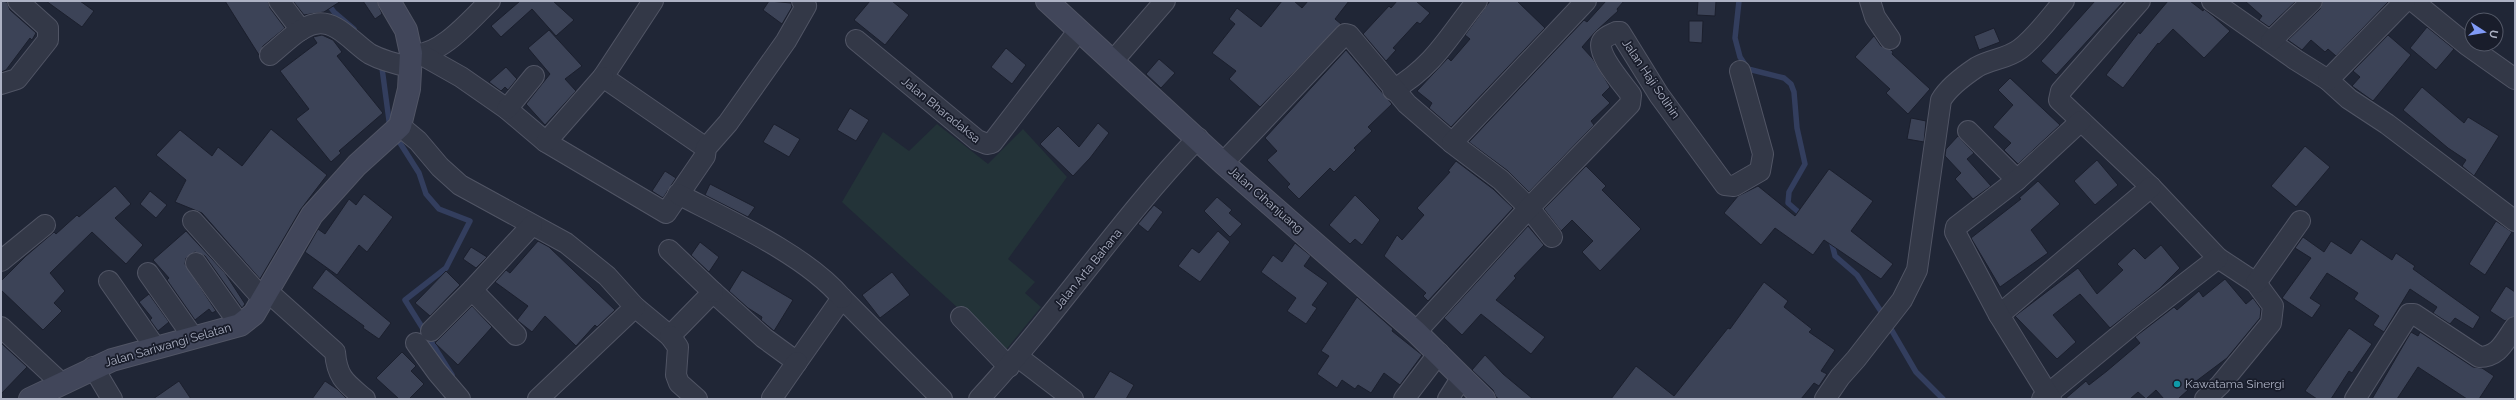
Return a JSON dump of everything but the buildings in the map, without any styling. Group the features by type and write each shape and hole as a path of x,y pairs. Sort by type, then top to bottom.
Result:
{"main road":[{"path":"389,1 406,30 414,58 409,89 396,131"},
{"name":"Jalan Cihanjuang","path":"1047,1 1198,138 1223,163 1416,332 1484,399"},
{"name":"Jalan Sariwangi Selatan","path":"30,399 93,368 155,347 240,325 254,314 312,215 357,165 396,131"}],"street":[{"path":"1,84 16,79 48,40 50,33 48,28 18,1"},
{"path":"279,1 301,30"},
{"path":"270,55 301,30 315,24 326,23 335,27 387,62 414,58 443,44 490,1"},
{"path":"546,142 603,77 653,1"},
{"path":"414,58 462,76 507,109 546,142 666,213 705,156 706,148 728,123 786,42 806,6 802,1"},
{"path":"1113,61 1165,1"},
{"path":"1393,90 1415,77 1435,57 1477,1"},
{"path":"1452,142 1586,1"},
{"path":"1870,1 1875,17 1890,39"},
{"path":"1825,399 1840,377 1902,300 1917,270 1941,100 1945,93 1978,67 2004,58 2020,49 2036,34 2064,1"},
{"path":"2140,1 2061,91 2059,100 2151,186 2218,258 2256,284 2272,306 2271,323 2220,385 2205,399"},
{"path":"2271,41 2312,1"},
{"path":"2328,80 2405,1"},
{"path":"2413,1 2467,45 2515,79"},
{"path":"2215,2 2296,60 2328,80 2349,98 2387,124 2515,221"},
{"name":"Jalan Bharadaksa","path":"856,40 977,140 987,144 992,143 1079,30"},
{"name":"Jalan Haji Solihin","path":"1416,332 1529,208 1630,104 1631,95 1604,58 1600,45 1603,39 1616,32 1620,32 1659,95 1726,185 1734,186 1760,171 1764,154 1740,71"},
{"path":"1223,163 1345,34 1350,35 1393,90 1407,104 1452,142 1501,180 1529,208 1552,237"},
{"path":"507,109 534,76"},
{"path":"603,77 706,148"},
{"path":"2081,121 2017,180 1956,227 1955,232 1999,315 2047,397 2218,258"},
{"path":"396,131 418,141 440,167 460,185 566,243 606,276 635,307 670,336 678,347 676,375 680,383 697,399"},
{"path":"1968,131 2017,180"},
{"name":"Jalan Arta Bahana","path":"979,399 1013,362 1167,171 1198,138"},
{"path":"1999,315 2151,186"},
{"path":"678,194 752,233 821,277 942,399"},
{"path":"193,221 265,295 328,344 335,352 336,369 342,379 365,399"},
{"path":"2256,284 2300,221"},
{"path":"1,260 45,225"},
{"path":"460,399 437,372 423,337 472,290 532,225"},
{"path":"669,250 764,338 797,362"},
{"path":"196,263 240,325"},
{"path":"148,274 193,337"},
{"path":"109,281 155,347"},
{"path":"472,290 516,334"},
{"path":"670,336 713,292"},
{"path":"772,398 842,298"},
{"path":"538,399 635,307"},
{"path":"2355,399 2409,314 2414,314 2479,357 2489,357 2495,354 2515,327"},
{"path":"961,317 1013,362 1073,399"},
{"path":"1,327 61,383"},
{"path":"1404,399 1439,353"},
{"path":"93,368 112,399"},
{"path":"1448,399 1462,377"}],"shaded area":[{"path":"937,124 988,164 1023,129 1067,177 1008,259 1035,282 1025,293 1041,307 1005,351 842,202 883,132 909,151"}],"waterway":[{"path":"326,1 334,12 354,29"},
{"path":"1739,1 1735,38 1740,57 1748,69 1784,78 1791,84 1794,92 1797,128 1805,164 1789,192 1788,203 1803,216"},
{"path":"382,68 390,128"},
{"path":"395,135 419,173 426,194 439,209 470,221 446,268 405,300 452,375"},
{"path":"1831,240 1835,256 1857,275 1884,316"},
{"path":"1888,324 1916,372 1943,399"}],"place":[{"name":"Kawatama Sinergi","path":"2177,384"}]}
